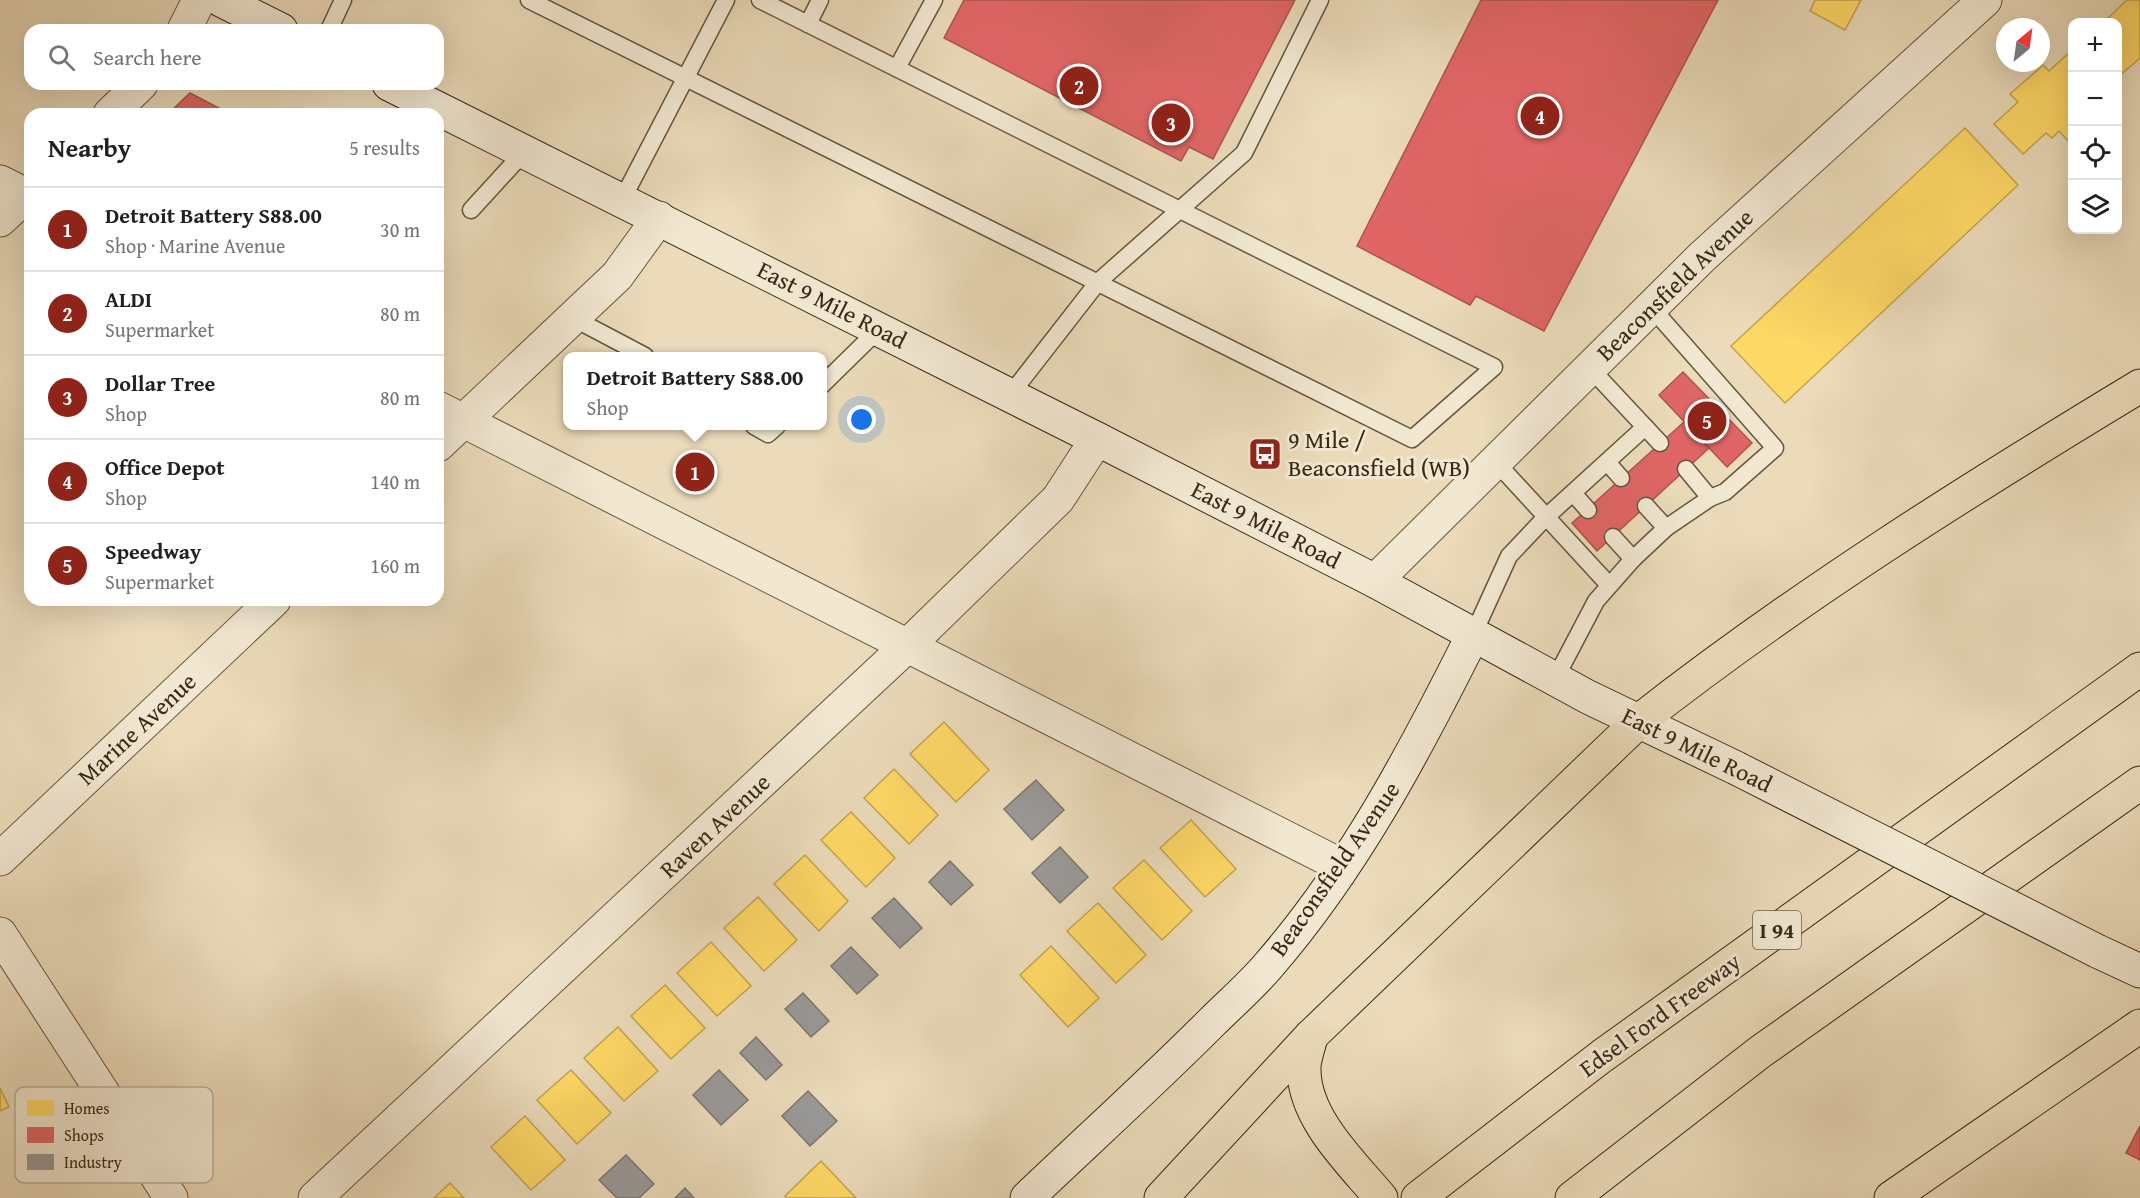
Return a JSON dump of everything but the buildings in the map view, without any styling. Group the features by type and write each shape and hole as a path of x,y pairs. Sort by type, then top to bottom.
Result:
{"highway":[{"path":"1161,1198 1311,1036 1639,721 1698,675 1826,584 1989,477 2140,386"},
{"name":"Edsel Ford Freeway","path":"1418,1198 1602,1056 2140,669"},
{"path":"1572,1198 1760,1052 2140,783"},
{"path":"1892,1198 2140,1026"},
{"path":"1311,1036 1304,1069 1308,1093 1318,1116 1381,1198"}],"street":[{"path":"187,24 199,0"},
{"path":"221,0 269,24"},
{"name":"Beaconsfield Avenue","path":"1375,581 1494,460 1702,257 1985,0"},
{"path":"116,108 135,90"},
{"name":"East 9 Mile Road","path":"401,90 438,108"},
{"name":"East 9 Mile Road","path":"444,111 1375,581 1555,679 2140,971"},
{"path":"0,220 22,192"},
{"path":"444,432 451,415 573,318 617,276 659,218"},
{"path":"451,415 1342,866"},
{"name":"Raven Avenue","path":"315,1198 906,647 1058,499 1097,439"},
{"name":"Marine Avenue","path":"0,859 268,606"},
{"name":"Beaconsfield Avenue","path":"1027,1198 1176,1058 1268,966 1383,806 1423,735 1473,635"},
{"path":"0,934 99,1087"},
{"path":"161,1183 171,1198"}],"lane":[{"path":"332,24 344,0"},
{"path":"529,0 1412,439 1494,367 760,0"},
{"path":"622,200 726,0"},
{"path":"808,24 820,0"},
{"path":"897,68 934,0"},
{"path":"1010,395 1098,282 1244,153 1320,0"},
{"path":"471,210 525,151"},
{"path":"1555,679 1596,601 1633,559 1666,528 1710,498 1725,492 1775,448 1651,307"},
{"path":"573,318 636,352"},
{"path":"827,381 879,329"},
{"path":"1589,367 1660,443"},
{"path":"1473,635 1509,556 1545,518 1645,427"},
{"path":"1494,460 1609,585"},
{"path":"1607,462 1621,478"},
{"path":"1686,469 1710,498"},
{"path":"1573,493 1588,510"},
{"path":"1646,506 1666,528"},
{"path":"1613,537 1633,559"}],"place":[{"name":"ALDI","path":"1079,86"},
{"name":"Office Depot","path":"1540,116"},
{"name":"Dollar Tree","path":"1171,123"},
{"name":"Speedway","path":"1707,421"},
{"name":"9 Mile / Beaconsfield (WB)","path":"1265,454"},
{"name":"Detroit Battery S88.00","path":"695,472"}]}
